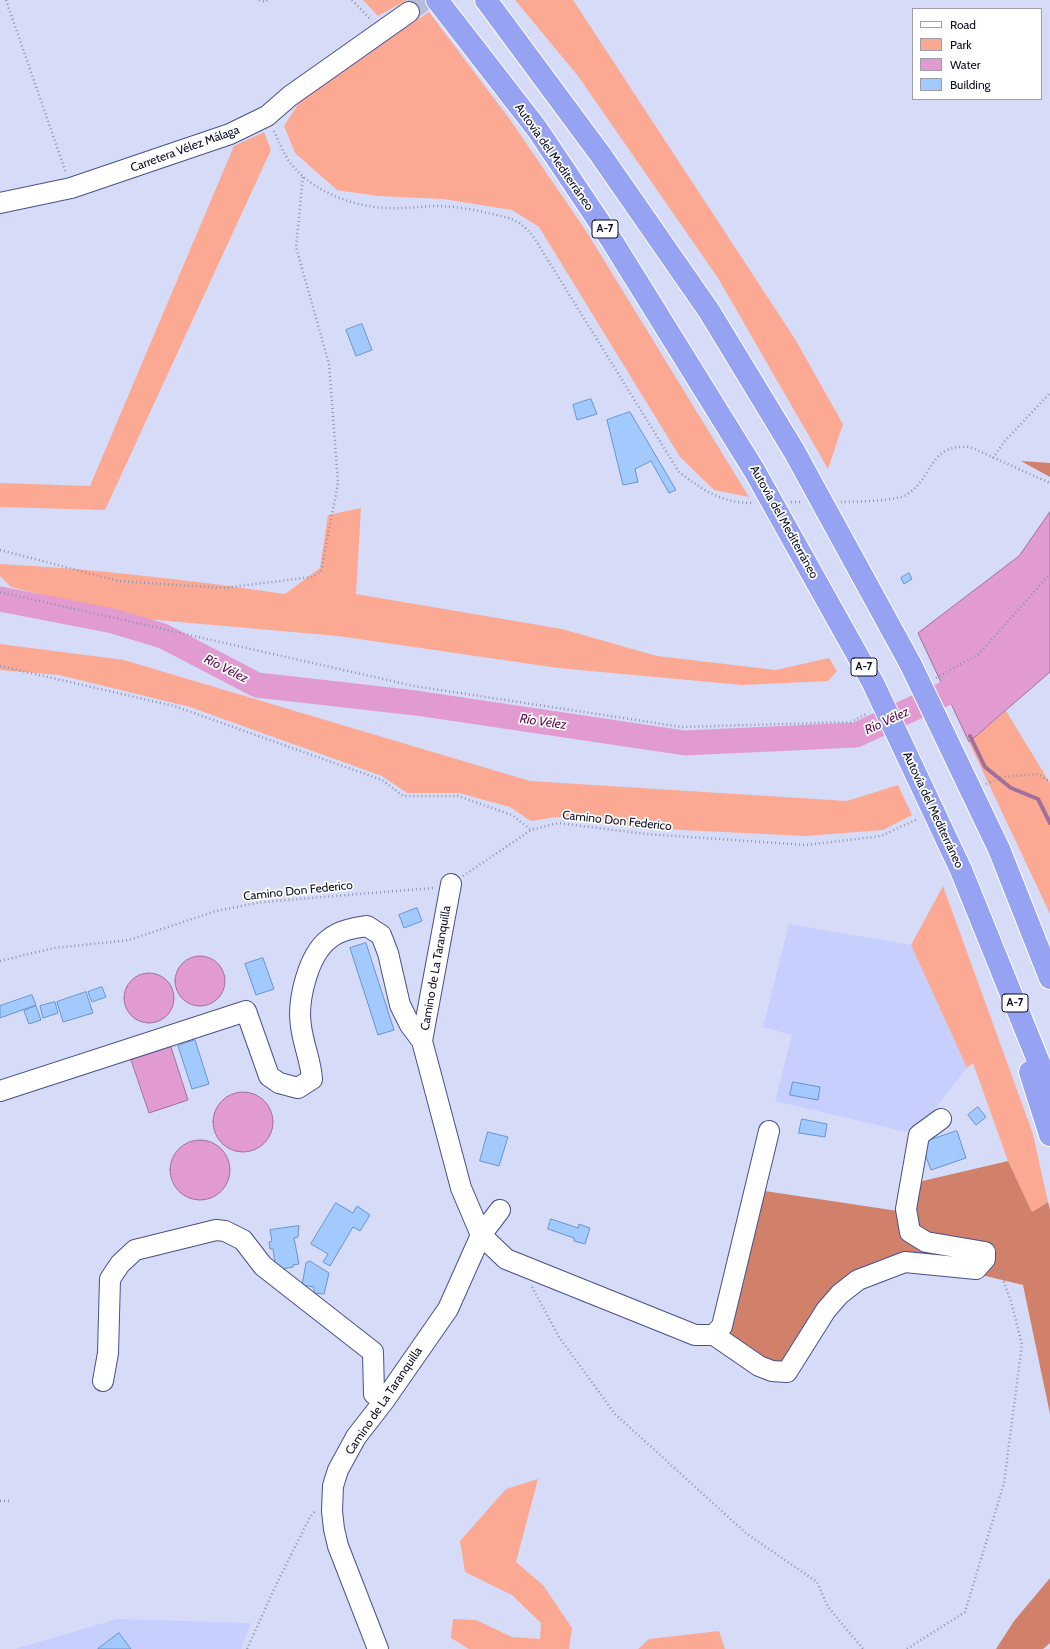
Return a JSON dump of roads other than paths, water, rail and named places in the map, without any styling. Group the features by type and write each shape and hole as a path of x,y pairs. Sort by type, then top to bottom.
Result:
{"highway":[{"name":"Autovía del Mediterráneo","path":"437,0 537,129 608,234 754,470 874,683 961,870 1050,1090"},
{"path":"486,0 600,154 704,305 794,451 911,665 1050,958"},
{"path":"999,850 1050,978"},
{"path":"981,917 1050,1135"}],"street":[{"name":"Carretera Vélez Málaga","path":"0,203 72,188 230,134 267,116 290,96 381,30 409,12"},
{"name":"Camino de La Taranquilla","path":"451,884 422,1041 461,1188 481,1235 506,1259 695,1335 714,1335"},
{"path":"0,1091 246,1011 269,1076 279,1083 298,1088 312,1079 311,1067 301,1025 300,1004 305,980 313,960 329,939 350,928 367,926 381,935 388,953 400,1005 410,1025 422,1041"},
{"path":"769,1131 722,1326 714,1335 759,1366 772,1371 787,1372 826,1310 840,1294 858,1280 906,1262 976,1269 985,1259 985,1252 926,1242 910,1232 906,1209 919,1135 941,1119"},
{"name":"Camino de La Taranquilla","path":"378,1649 338,1546 334,1529 333,1486 338,1470 356,1437 384,1400 448,1308 481,1235 500,1210"},
{"path":"103,1381 108,1353 110,1279 120,1264 135,1250 216,1230 225,1231 243,1240 263,1266 372,1352 374,1394 384,1400"}],"water":[{"path":"1050,512 1050,672 969,742 918,633 1019,556"},
{"path":"200,956 210,958 218,963 223,971 225,981 223,991 218,999 210,1004 200,1006 190,1004 182,999 177,991 175,981 177,971 182,963 190,958"},
{"path":"149,973 163,977 170,984 174,998 170,1012 163,1019 149,1023 135,1019 128,1012 124,998 128,984 135,977"},
{"path":"171,1047 188,1100 149,1113 131,1060"},
{"path":"237,1092 249,1092 265,1100 271,1110 273,1122 271,1134 265,1144 249,1152 237,1152 221,1144 213,1128 213,1116 221,1100"},
{"path":"194,1140 206,1140 222,1148 228,1158 230,1170 228,1182 222,1192 206,1200 194,1200 178,1192 170,1176 170,1164 178,1148"}],"waterway":[{"name":"Río Vélez","path":"0,599 113,621 163,636 257,685 416,703 685,743 856,735 951,691 974,676"},
{"path":"970,736 985,767 1011,788 1038,799 1050,823"}],"tunnel":[{"path":"409,12 425,0"}]}
